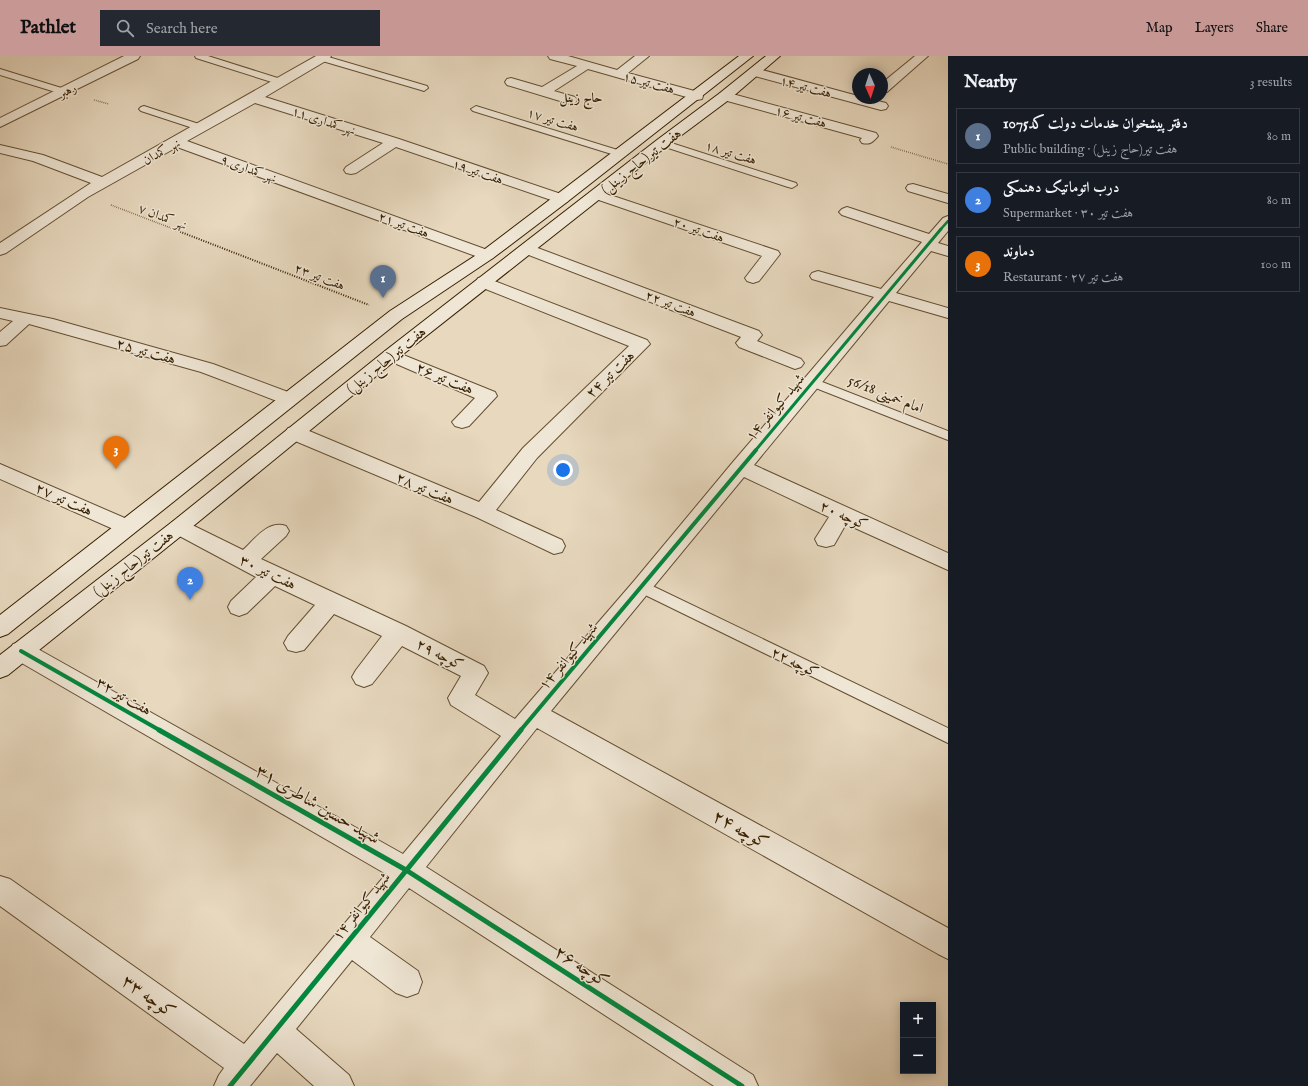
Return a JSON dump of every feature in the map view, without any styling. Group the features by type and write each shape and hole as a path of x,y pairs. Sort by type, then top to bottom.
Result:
{"street":[{"name":"رهبر","path":"0,123 65,92 134,56"},
{"name":"هفت تیر ۱۵","path":"554,56 697,96"},
{"path":"619,74 643,56"},
{"name":"هفت تیر(حاج زینل)","path":"0,628 396,316 487,255 697,96 747,56"},
{"name":"هفت تیر(حاج زینل)","path":"0,668 179,527 391,355 726,96 774,56"},
{"path":"888,84 922,56"},
{"name":"نهر کمدان","path":"0,250 83,194 202,128 323,57"},
{"path":"106,58 121,63"},
{"path":"544,92 587,65"},
{"name":"هفت تیر ۱۴","path":"754,72 852,97"},
{"path":"511,82 570,100"},
{"name":"هفت تیر ۱۶","path":"726,96 870,136 867,140"},
{"name":"نهر کمداری ۱۱","path":"254,98 394,142"},
{"name":"نهر کمداری ۹","path":"177,142 321,193"},
{"path":"351,170 394,142"},
{"name":"هفت تیر ۱۹","path":"394,142 562,199"},
{"path":"0,148 38,158 103,183"},
{"path":"913,188 948,199"},
{"name":"هفت تیر ۲۱","path":"321,193 487,255"},
{"name":"هفت تیر ۲۰","path":"598,195 772,254 753,278"},
{"path":"847,212 936,245"},
{"name":"شهید کیوانفر ۱۴","path":"238,1076 526,724 642,587 884,295 936,245 948,221"},
{"name":"هفت تیر ۲۲","path":"527,249 753,335 745,343 795,363"},
{"path":"818,276 948,313"},
{"name":"هفت تیر ۲۴","path":"483,512 530,453 649,347 484,282"},
{"name":"هفت تیر ۲۵","path":"0,313 47,323 207,368 289,399"},
{"path":"0,341 26,318"},
{"name":"هفت تیر ۲۶","path":"391,355 488,396 462,422"},
{"name":"هفت تیر ۲۸","path":"295,433 483,512 554,546"},
{"name":"کوچه ۲۰","path":"740,468 948,562"},
{"name":"هفت تیر ۲۷","path":"0,471 127,527"},
{"path":"826,539 842,514"},
{"name":"هفت تیر ۳۰","path":"179,527 272,575 359,614"},
{"path":"244,561 278,531"},
{"path":"239,607 272,575"},
{"path":"296,643 331,602"},
{"name":"کوچه ۲۹","path":"359,614 476,672 460,698 526,724"},
{"path":"364,677 398,633"},
{"name":"هفت تیر ۳۲","path":"21,651 216,762"},
{"name":"کوچه ۲۴","path":"526,724 948,944"},
{"name":"شهید حسین شاطری ۳۱","path":"216,762 406,870"},
{"name":"کوچه ۲۶","path":"406,870 742,1086"},
{"name":"کوچه ۳۳","path":"0,890 51,926 238,1076"},
{"path":"350,940 407,982"},
{"path":"275,1031 338,1086"}],"lane":[{"path":"199,56 281,82"},
{"path":"323,57 424,88"},
{"path":"0,72 65,92"},
{"path":"144,109 202,128"},
{"name":"هفت تیر ۱۷","path":"476,109 621,154"},
{"name":"هفت تیر ۱۸","path":"662,144 792,185"},
{"name":"امام خمینی 56/18","path":"812,382 948,436"},
{"name":"کوچه ۲۲","path":"642,587 948,736"}],"path":[{"path":"867,140 948,164"}],"cycle path":[{"path":"230,1086 534,714 948,221"},
{"path":"21,651 406,870 742,1086"}],"place":[{"name":"دفتر پیشخوان خدمات دولت کد1075","path":"383,298"},
{"name":"دماوند","path":"116,469"},
{"name":"درب اتوماتیک دهنمکی","path":"190,600"}],"district":[{"name":"حاج زینل","path":"581,97"}]}
